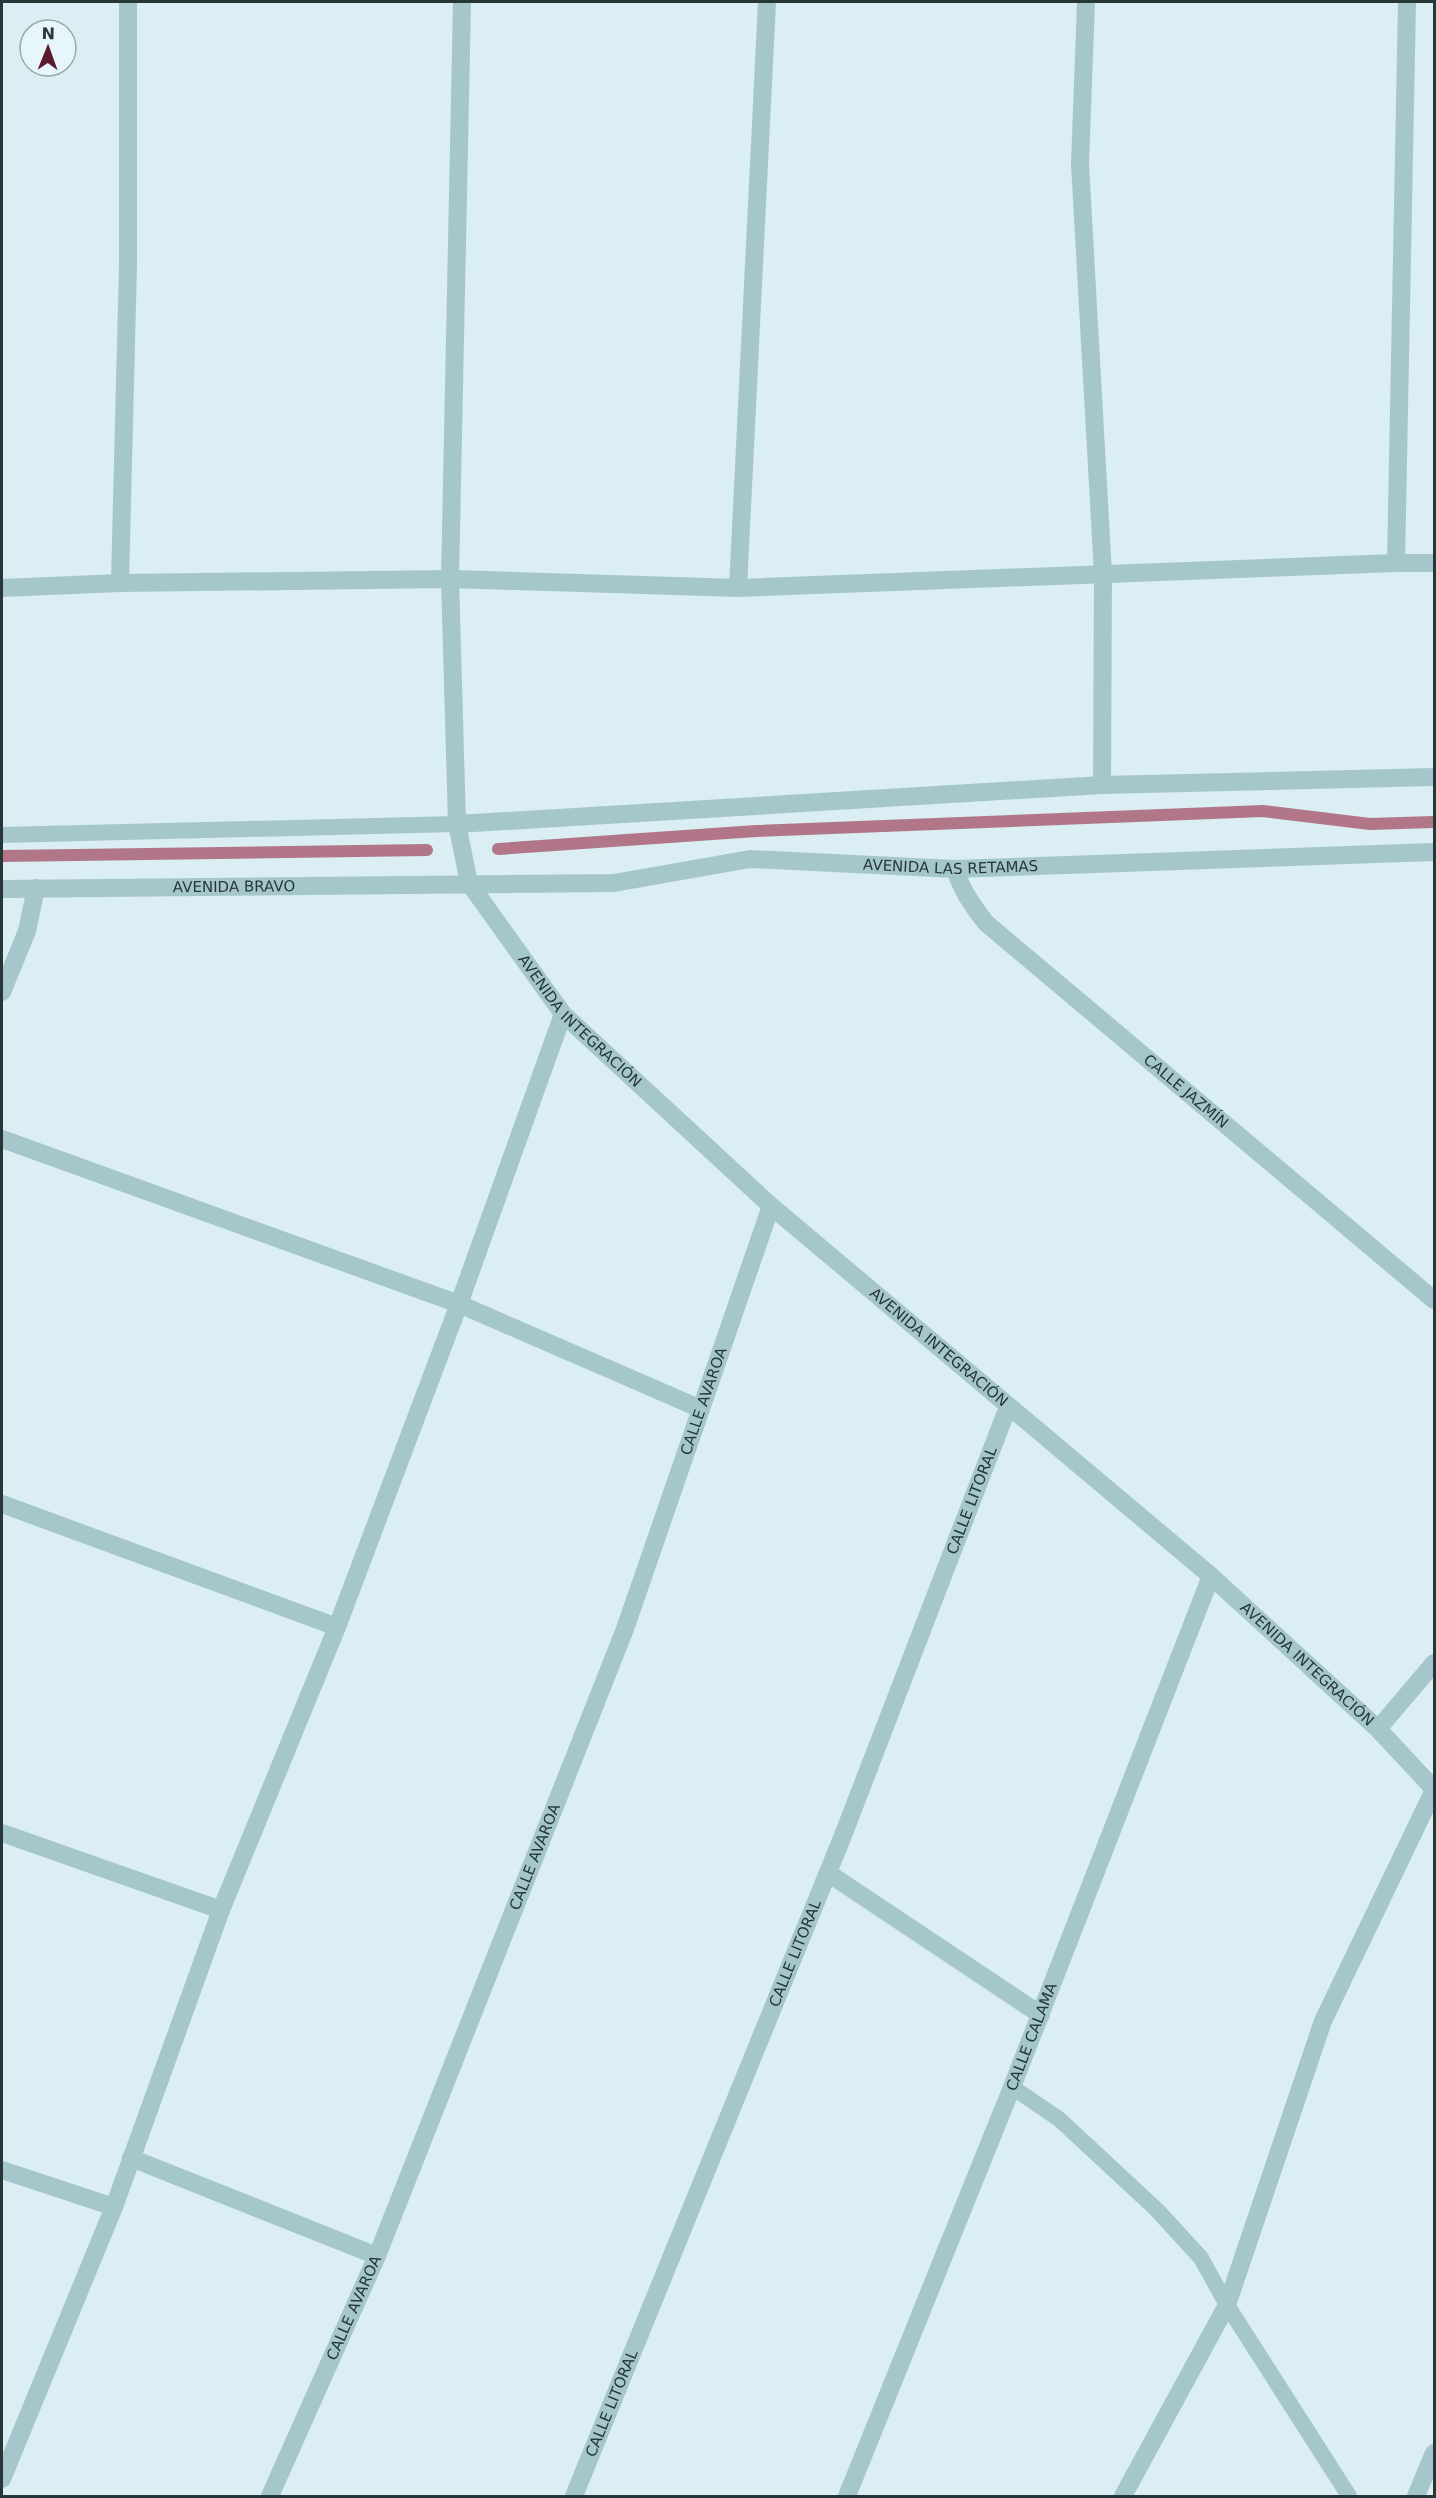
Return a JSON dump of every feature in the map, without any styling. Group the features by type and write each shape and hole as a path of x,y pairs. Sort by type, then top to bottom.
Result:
{"street":[{"path":"120,583 128,264 128,2"},
{"path":"462,2 450,579 458,824 469,883"},
{"path":"738,588 767,2"},
{"path":"1086,2 1080,164 1102,574 1102,785"},
{"path":"1396,563 1407,2"},
{"path":"2,588 120,583 450,579 738,588 1434,563"},
{"path":"458,824 1102,785 1434,777"},
{"name":"AVENIDA LAS RETAMAS","path":"469,883 614,883 750,859 955,869 1434,852"},
{"name":"CALLE JAZMÍN","path":"955,869 970,904 986,923 1434,1300"},
{"name":"AVENIDA BRAVO","path":"2,889 469,883"},
{"name":"AVENIDA INTEGRACIÓN","path":"469,883 563,1014 771,1206 1211,1576 1378,1729 1434,1790"},
{"path":"2,992 27,931 36,888"},
{"path":"2,2479 114,2207 221,1910 337,1627 459,1304 563,1014"},
{"path":"2,1139 459,1304 701,1409"},
{"name":"CALLE AVAROA","path":"270,2496 377,2256 625,1629 771,1206"},
{"name":"CALLE LITORAL","path":"574,2496 828,1873 1008,1407"},
{"path":"2,1504 337,1627"},
{"name":"CALLE CALAMA","path":"847,2496 1041,2015 1211,1576"},
{"path":"1378,1729 1434,1663"},
{"path":"1123,2496 1227,2305 1323,2021 1434,1790"},
{"path":"2,1833 221,1910"},
{"path":"828,1873 1041,2015"},
{"path":"131,2158 377,2256"},
{"path":"2,2170 114,2207"},
{"path":"1416,2496 1434,2453"}],"lane":[{"path":"2,835 458,824"},
{"path":"1012,2087 1059,2119 1157,2210 1201,2258 1227,2305 1349,2496"}],"waterway":[{"path":"498,849 756,831 1263,811 1370,824 1434,822"},
{"path":"2,856 427,850"}]}
